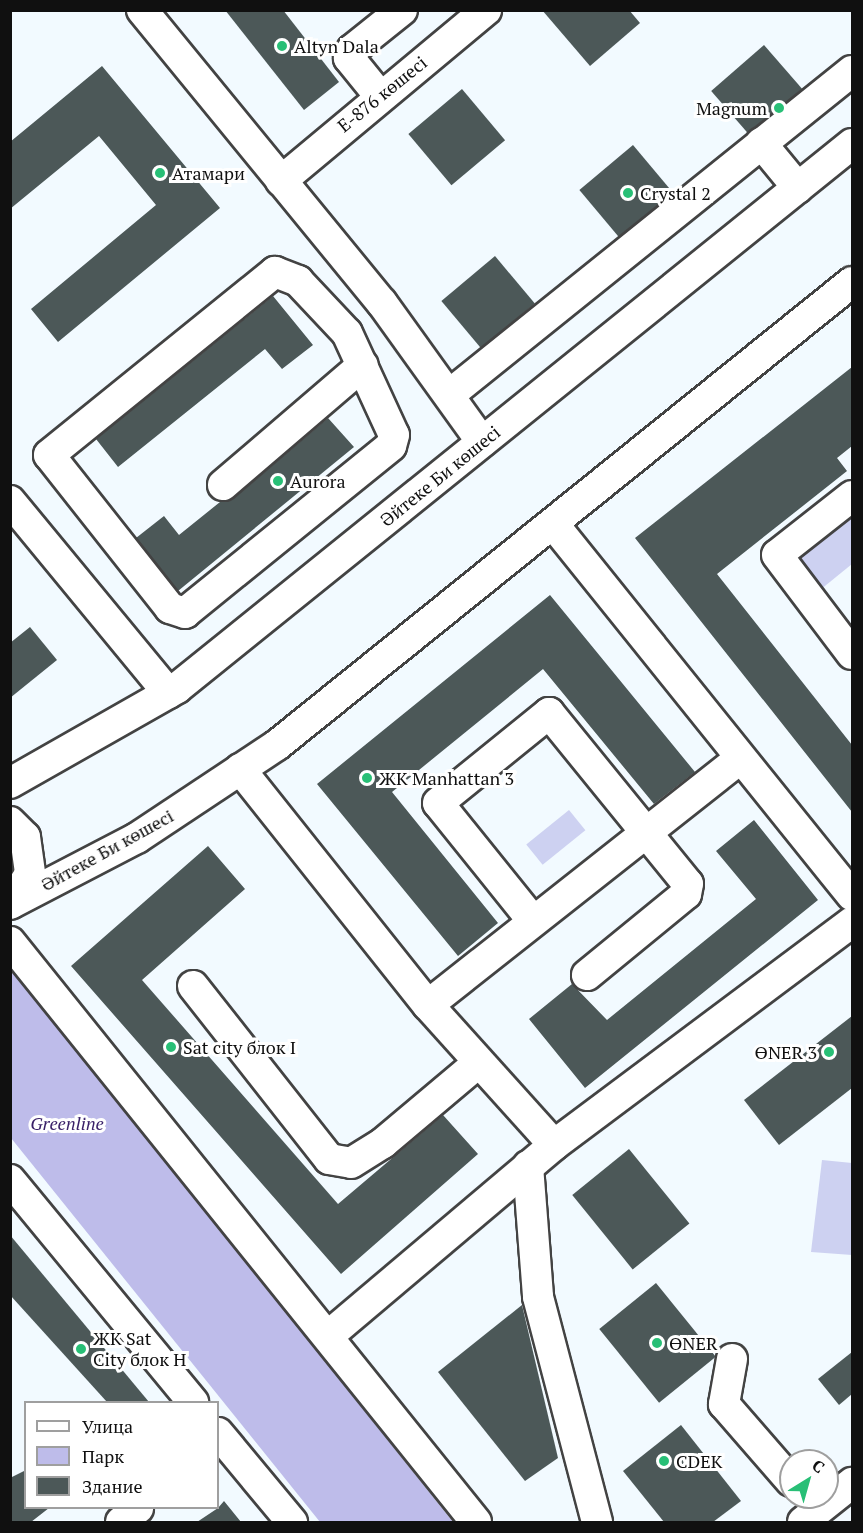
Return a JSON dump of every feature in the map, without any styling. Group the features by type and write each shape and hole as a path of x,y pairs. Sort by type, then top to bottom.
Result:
{"street":[{"path":"142,10 382,303 482,442"},
{"path":"379,95 349,58 352,50 402,10"},
{"name":"Е-876 көшесі","path":"281,181 379,95 486,10"},
{"path":"449,395 852,71"},
{"path":"761,143 798,188"},
{"name":"Әйтеке Би көшесі","path":"10,783 168,693 852,144"},
{"path":"275,272 298,281 347,333 393,425 391,446 185,613 170,608 50,455 275,272"},
{"name":"Әйтеке Би көшесі","path":"11,903 137,838 240,769 554,525 852,282"},
{"path":"347,333 382,303"},
{"path":"223,485 363,365"},
{"path":"852,496 777,555 852,654"},
{"path":"10,501 168,693"},
{"path":"554,525 739,759 852,895"},
{"path":"533,921 438,803 549,713 645,831 686,877 686,894 587,975"},
{"path":"429,1005 645,831 739,759"},
{"path":"240,769 429,1005 478,1063 554,1145"},
{"path":"10,822 25,837 30,874 11,903"},
{"path":"328,1336 554,1145 852,922"},
{"path":"10,942 476,1522"},
{"path":"193,986 330,1159 351,1163 383,1143 478,1063"},
{"path":"528,1166 538,1297 597,1522"},
{"path":"10,1180 191,1401"},
{"path":"732,1359 724,1404 779,1467"},
{"path":"219,1436 292,1522"},
{"path":"808,1510 852,1483"},
{"path":"121,1522 137,1509"}],"green space":[{"name":"Greenline","path":"10,966 453,1522 320,1522 11,1138"}],"shaded area":[{"path":"852,512 852,564 820,590 795,559"},
{"path":"569,810 585,830 543,865 526,845"},
{"path":"822,1160 852,1163 852,1255 811,1252"}],"building":[{"name":"Altyn Dala","path":"225,10 283,10 339,82 304,110"},
{"path":"542,10 629,10 640,23 590,66"},
{"path":"764,45 802,89 749,135 711,91"},
{"name":"Атамари","path":"102,66 220,208 58,342 31,309 156,205 99,136 10,209 10,142"},
{"path":"462,89 505,140 451,185 408,134"},
{"name":"Crystal 2","path":"633,145 673,192 619,237 579,190"},
{"path":"495,256 535,303 481,348 441,301"},
{"path":"273,296 313,345 282,369 265,349 118,467 96,439"},
{"path":"852,367 852,446 837,458 847,471 717,574 852,745 852,812 635,538"},
{"name":"Aurora","path":"328,418 354,447 178,591 136,538 164,516 179,535 220,502 234,498"},
{"name":"ЖК Manhattan 3","path":"550,595 695,772 654,804 543,669 392,792 498,923 458,956 317,784"},
{"path":"30,627 57,660 10,698 10,643"},
{"path":"754,820 818,900 585,1088 529,1019 572,984 607,1020 756,899 716,851"},
{"name":"Sat city блок I","path":"208,846 245,889 142,980 338,1204 443,1115 478,1154 341,1274 71,966"},
{"name":"ӨNER 3","path":"852,1016 852,1088 779,1145 744,1100"},
{"path":"629,1149 689,1224 633,1270 572,1195"},
{"name":"ЖК Sat City блок H","path":"10,1235 148,1401 106,1401 10,1295"},
{"name":"ӨNER","path":"656,1283 716,1357 659,1403 599,1329"},
{"path":"522,1305 558,1458 525,1481 438,1372"},
{"path":"852,1352 852,1394 839,1405 818,1379"},
{"path":"681,1425 741,1501 713,1522 664,1522 623,1471"},
{"path":"24,1471 24,1509 48,1509 31,1522 10,1522 10,1478"},
{"path":"224,1501 241,1522 197,1522 219,1509"}],"place":[{"name":"Altyn Dala","path":"282,46"},
{"name":"Magnum","path":"779,108"},
{"name":"Атамари","path":"160,173"},
{"name":"Crystal 2","path":"628,193"},
{"name":"Aurora","path":"278,481"},
{"name":"ЖК Manhattan 3","path":"367,778"},
{"name":"Sat city блок I","path":"171,1047"},
{"name":"ӨNER 3","path":"829,1052"},
{"name":"ӨNER","path":"657,1343"},
{"name":"ЖК Sat City блок H","path":"81,1349"},
{"name":"CDEK","path":"664,1461"}]}
